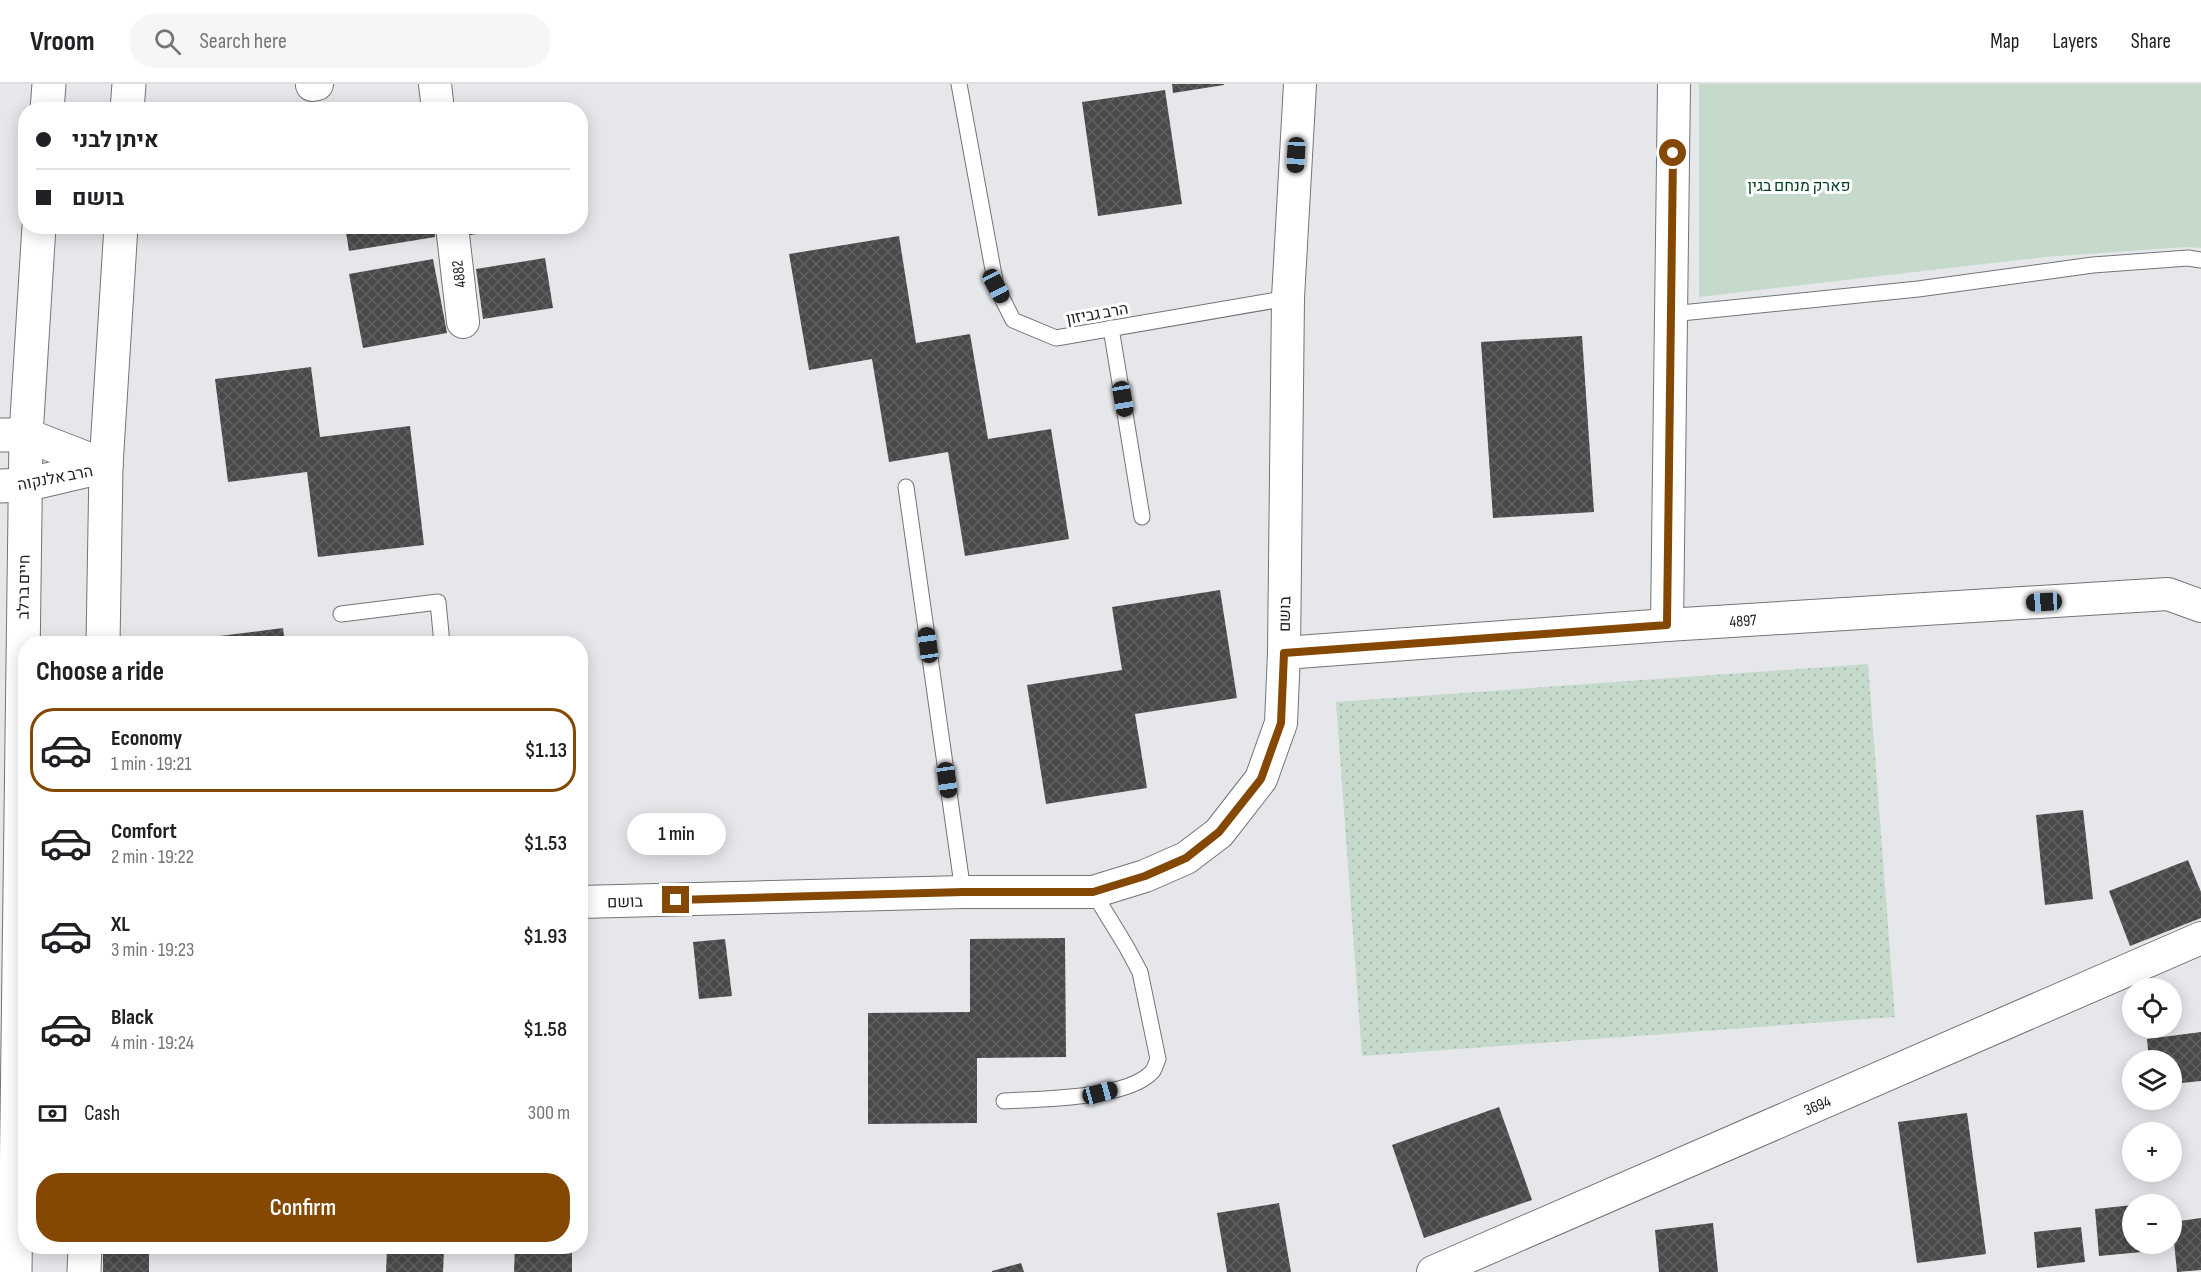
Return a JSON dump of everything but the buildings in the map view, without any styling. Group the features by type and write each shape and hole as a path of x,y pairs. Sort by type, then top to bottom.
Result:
{"main road":[{"path":"48,102 49,84"},
{"path":"128,102 129,84"},
{"name":"חיים ברלב","path":"15,1272 13,435 38,234"},
{"path":"103,636 106,466 120,234"},
{"name":"הרב אלנקוה","path":"13,435 106,466"},
{"name":"הרב אלנקוה","path":"12,485 106,466"},
{"path":"84,1272 85,1254"}],"street":[{"path":"435,84 437,102"},
{"name":"בושם","path":"588,902 963,892 1093,892 1145,876 1186,858 1219,832 1261,779 1281,723 1284,653 1288,298 1300,84"},
{"path":"1667,625 1674,84"},
{"name":"4882","path":"453,234 463,322"},
{"name":"4897","path":"1284,653 1667,625 2168,594 2201,606"},
{"name":"3694","path":"1433,1272 2201,938"}],"lane":[{"name":"הרב גביזון","path":"960,84 996,286 1013,320 1056,338 1288,298"},
{"path":"1671,314 1918,289 2093,265 2188,258 2201,260"},
{"path":"1111,328 1142,517"},
{"path":"906,487 963,892"},
{"path":"341,614 438,602 441,636"},
{"path":"1004,1101 1082,1097 1134,1084 1153,1071 1158,1059 1140,972 1093,892"}],"green space":[{"name":"פארק מנחם בגין","path":"1699,84 2201,84 2201,248 2186,247 2044,257 1699,297"},
{"path":"1868,664 1895,1017 1362,1056 1336,702"}],"route":[{"path":"676,900 963,892 1093,892 1145,876 1186,858 1219,832 1261,779 1281,723 1284,653 1667,625 1673,153"}]}
